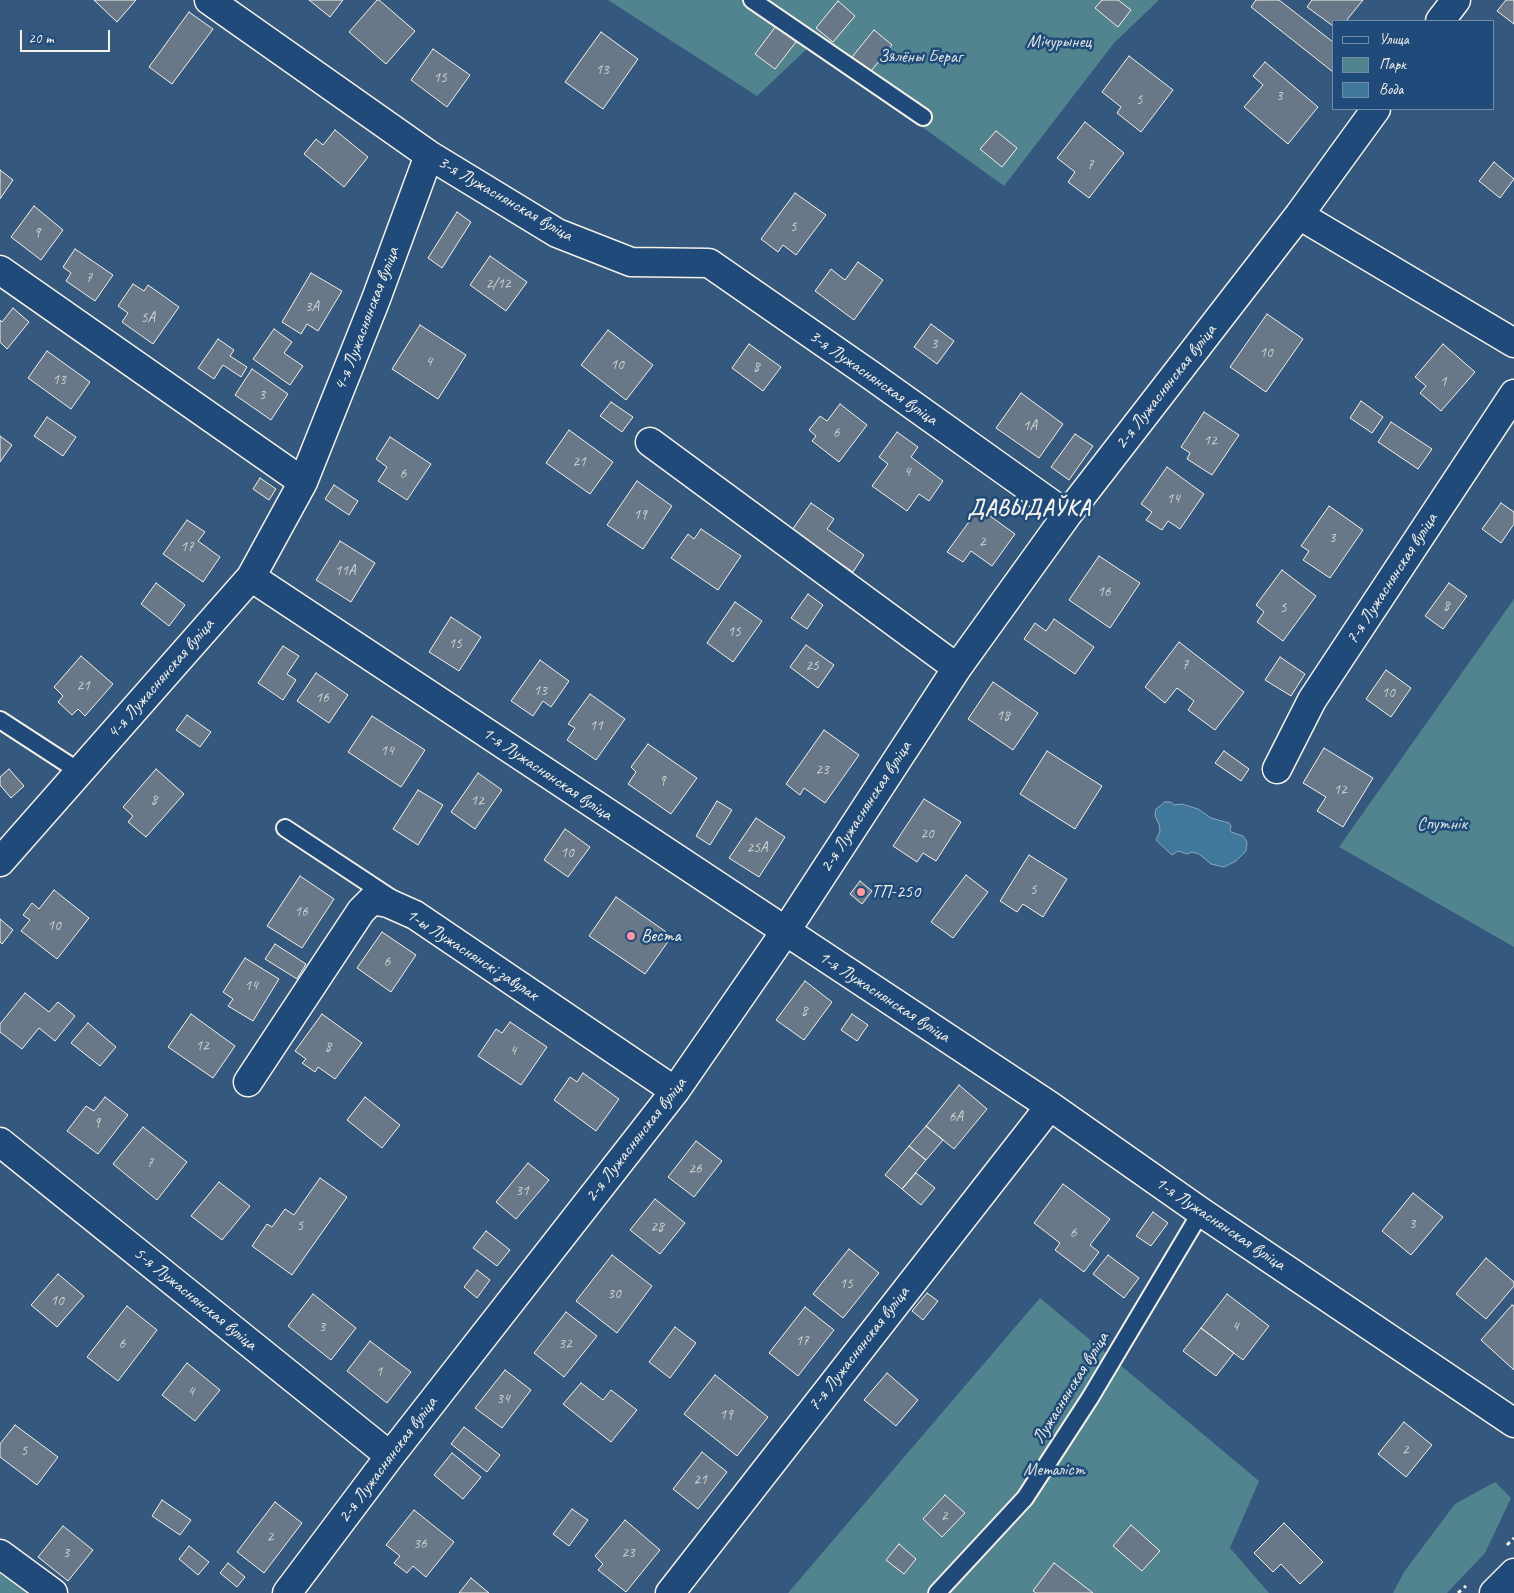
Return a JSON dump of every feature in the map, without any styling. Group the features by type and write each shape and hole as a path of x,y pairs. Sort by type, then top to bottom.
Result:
{"street":[{"name":"3-я Лужаснянская вуліца","path":"209,0 429,155 557,233 631,262 709,263 1067,515"},
{"path":"1441,20 1456,0"},
{"name":"2-я Лужаснянская вуліца","path":"287,1593 390,1456 676,1091 785,932 957,668 1067,515 1299,215 1375,110"},
{"name":"4-я Лужаснянская вуліца","path":"0,862 251,577 303,482 376,299 429,155"},
{"path":"1299,215 1514,343"},
{"path":"0,270 303,482"},
{"name":"7-я Лужаснянская вуліца","path":"1277,769 1312,700 1514,394"},
{"path":"650,442 957,668"},
{"name":"1-я Лужаснянская вуліца","path":"251,577 1050,1106 1201,1212 1514,1423"},
{"name":"1-ы Лужаснянскі завулак","path":"248,1082 361,911 372,900 416,915 676,1091"},
{"name":"7-я Лужаснянская вуліца","path":"670,1593 1050,1106"},
{"name":"5-я Лужаснянская вуліца","path":"0,1142 390,1456"},
{"path":"0,1554 53,1593"},
{"path":"1494,1593 1514,1573"}],"lane":[{"path":"752,0 923,117"},
{"path":"0,720 80,772"},
{"path":"285,828 416,915"},
{"name":"Лужаснянская вуліца","path":"937,1593 1025,1498 1090,1398 1201,1212"}],"green space":[{"name":"Зялёны Бераг","path":"608,0 1159,0 1114,43 1004,186 810,46 757,96"},
{"name":"Спутнік","path":"1514,599 1514,947 1339,847"},
{"name":"Металіст","path":"1040,1298 1259,1481 1230,1548 1269,1593 788,1593"},
{"path":"1495,1482 1511,1498 1485,1553 1447,1593 1393,1593 1404,1572 1455,1504"},
{"path":"0,1570 30,1593 0,1593"}],"water":[{"path":"1165,802 1171,802 1174,805 1182,804 1198,809 1211,818 1229,823 1231,832 1243,836 1247,842 1246,851 1236,861 1224,867 1211,864 1199,854 1192,852 1187,854 1178,851 1172,855 1156,840 1160,831 1155,816 1156,809"}],"building":[{"path":"94,0 136,0 117,22"},
{"path":"309,0 343,0 330,17"},
{"path":"377,0 415,31 386,64 349,32"},
{"path":"1102,0 1118,0 1131,10 1118,27 1095,8"},
{"path":"1256,0 1279,0 1332,41 1332,71 1251,7"},
{"path":"1312,0 1363,0 1347,20 1332,20 1332,25 1307,7"},
{"path":"1506,0 1514,0 1514,24 1497,11"},
{"path":"838,1 855,16 833,42 816,28"},
{"path":"189,12 213,29 172,84 149,67"},
{"path":"776,26 796,42 775,69 755,54"},
{"path":"874,30 892,45 871,71 852,57"},
{"path":"601,32 638,59 603,109 565,82"},
{"path":"433,49 470,75 447,107 411,80"},
{"path":"1129,56 1173,90 1141,132 1117,113 1121,107 1102,92"},
{"path":"1265,62 1318,107 1288,144 1244,107 1263,85 1253,76"},
{"path":"1085,122 1124,153 1089,198 1068,182 1075,172 1057,158"},
{"path":"335,130 368,157 344,187 304,154 316,139 323,145"},
{"path":"996,131 1017,148 1002,167 980,149"},
{"path":"1494,162 1514,179 1500,198 1479,181"},
{"path":"0,170 13,180 0,199"},
{"path":"795,193 826,215 796,255 783,245 778,252 761,239"},
{"path":"34,206 63,230 41,260 11,237"},
{"path":"457,212 471,222 442,268 428,258"},
{"path":"75,249 113,275 95,301 66,281 71,273 63,267"},
{"path":"490,256 527,282 506,311 470,285"},
{"path":"858,262 883,280 854,320 815,291 831,269 845,280"},
{"path":"311,273 342,291 318,331 307,324 301,334 282,322"},
{"path":"133,284 144,291 148,285 179,307 153,344 122,322 128,313 118,306"},
{"path":"13,308 29,322 7,349 0,342 0,320 2,322"},
{"path":"1267,314 1303,339 1266,392 1230,367"},
{"path":"931,324 954,341 937,364 914,347"},
{"path":"420,325 466,355 438,399 392,369"},
{"path":"274,329 292,342 284,353 303,366 290,385 253,359"},
{"path":"608,330 653,365 626,400 581,365"},
{"path":"218,339 234,350 230,356 247,367 241,377 223,365 214,379 198,368"},
{"path":"749,344 781,367 763,391 732,368"},
{"path":"1443,344 1475,372 1441,411 1420,393 1426,386 1415,377"},
{"path":"47,351 90,382 71,409 28,378"},
{"path":"252,369 288,394 271,420 235,395"},
{"path":"1021,393 1063,424 1039,458 996,428"},
{"path":"1361,401 1383,417 1372,433 1350,418"},
{"path":"611,402 633,417 622,432 600,416"},
{"path":"840,404 867,425 839,462 812,441 816,436 809,430 820,416 827,421"},
{"path":"1204,412 1239,435 1212,475 1187,459 1190,453 1181,447"},
{"path":"47,417 76,437 63,456 34,436"},
{"path":"1391,422 1432,449 1418,469 1378,442"},
{"path":"569,430 613,462 590,494 546,463"},
{"path":"897,432 918,447 911,457 943,481 929,501 919,494 907,511 872,486 888,464 879,457"},
{"path":"1075,434 1093,446 1069,480 1051,467"},
{"path":"0,436 12,445 0,462"},
{"path":"390,437 431,464 407,500 378,481 387,467 376,459"},
{"path":"1167,467 1204,494 1180,529 1168,521 1162,530 1146,520 1152,512 1141,504"},
{"path":"260,478 276,489 269,500 253,489"},
{"path":"637,481 672,506 643,549 607,525"},
{"path":"334,485 358,501 349,515 325,499"},
{"path":"811,503 834,519 827,529 864,555 853,572 792,530"},
{"path":"1501,503 1514,512 1514,524 1501,543 1482,529"},
{"path":"1329,506 1363,530 1330,578 1303,560 1309,551 1301,546"},
{"path":"979,508 1015,534 992,566 971,551 963,562 947,552"},
{"path":"187,520 205,532 198,541 220,557 203,582 163,554"},
{"path":"701,529 741,556 718,590 671,558 688,534 694,539"},
{"path":"340,541 375,563 351,602 316,580"},
{"path":"1099,556 1140,583 1110,628 1069,600"},
{"path":"1282,570 1316,596 1283,641 1257,622 1264,612 1256,605"},
{"path":"156,583 185,605 169,626 141,604"},
{"path":"1449,583 1467,596 1443,629 1425,616"},
{"path":"808,594 823,605 807,629 791,618"},
{"path":"735,602 762,621 733,662 707,643"},
{"path":"451,617 481,637 459,671 429,652"},
{"path":"1054,619 1094,647 1075,674 1024,639 1035,623 1046,631"},
{"path":"1179,642 1244,692 1215,730 1188,710 1194,701 1177,688 1165,703 1145,687"},
{"path":"806,645 834,665 818,688 790,667"},
{"path":"283,646 299,656 287,674 296,680 283,700 258,683"},
{"path":"81,656 113,684 85,716 78,709 72,715 58,702 63,696 54,687"},
{"path":"1280,657 1305,674 1291,696 1265,680"},
{"path":"540,660 569,681 551,707 543,701 533,716 511,701"},
{"path":"1386,670 1411,688 1391,717 1366,699"},
{"path":"316,673 348,695 329,723 297,701"},
{"path":"993,682 1038,713 1013,750 968,719"},
{"path":"590,694 625,719 596,760 567,740 575,728 568,724"},
{"path":"187,715 211,732 200,747 176,730"},
{"path":"372,716 425,750 401,787 348,752"},
{"path":"824,730 859,755 825,803 804,788 800,795 786,784"},
{"path":"648,744 697,778 671,814 628,784 636,772 631,767"},
{"path":"1324,748 1373,778 1343,827 1317,811 1326,797 1303,783"},
{"path":"1047,751 1102,786 1075,829 1020,794"},
{"path":"1224,751 1249,769 1241,781 1215,763"},
{"path":"9,769 24,786 11,798 0,785 0,777"},
{"path":"156,769 184,794 146,837 128,822 133,816 123,807"},
{"path":"478,773 502,790 475,829 451,812"},
{"path":"418,790 443,805 418,845 393,829"},
{"path":"924,799 961,822 936,861 923,853 917,862 893,846"},
{"path":"717,801 732,810 710,845 696,836"},
{"path":"756,818 785,837 759,877 729,858"},
{"path":"565,829 590,847 568,877 544,860"},
{"path":"1029,855 1067,879 1043,917 1023,904 1017,912 1000,901"},
{"path":"966,875 988,892 953,938 931,922"},
{"path":"300,876 334,899 302,948 267,926"},
{"name":"ТП-250","path":"860,881 872,891 862,904 850,894"},
{"path":"54,890 89,918 57,959 21,931 30,920 23,915 32,903 39,909"},
{"name":"Веста","path":"616,897 672,936 645,974 589,936"},
{"path":"0,919 13,930 2,944 0,942"},
{"path":"382,932 416,955 391,992 357,968"},
{"path":"275,944 306,964 297,979 265,959"},
{"path":"245,958 279,979 253,1021 228,1006 233,999 223,992"},
{"path":"805,981 832,1002 804,1040 776,1020"},
{"path":"25,993 49,1012 58,1002 75,1016 55,1041 39,1028 22,1049 0,1032 0,1024"},
{"path":"191,1014 235,1046 213,1078 168,1047"},
{"path":"322,1014 362,1043 335,1079 318,1067 315,1072 302,1063 306,1059 295,1051"},
{"path":"852,1014 868,1025 857,1041 841,1030"},
{"path":"510,1022 547,1047 521,1085 478,1056 496,1029 502,1033"},
{"path":"88,1023 116,1047 100,1066 71,1043"},
{"path":"583,1073 619,1099 596,1131 554,1100 570,1077 577,1082"},
{"path":"959,1085 987,1109 954,1149 926,1126"},
{"path":"105,1097 128,1115 98,1154 67,1131 86,1106 94,1111"},
{"path":"365,1097 400,1125 382,1148 347,1120"},
{"path":"926,1126 943,1140 926,1160 909,1146"},
{"path":"143,1127 187,1162 157,1200 113,1164"},
{"path":"696,1141 722,1161 694,1197 668,1177"},
{"path":"909,1146 926,1160 902,1189 885,1175"},
{"path":"528,1163 549,1180 516,1219 496,1202"},
{"path":"916,1173 935,1188 921,1205 902,1189"},
{"path":"320,1178 347,1197 292,1275 252,1246 267,1224 272,1227 285,1209 294,1215"},
{"path":"219,1182 250,1206 222,1240 191,1216"},
{"path":"1063,1184 1110,1219 1090,1245 1099,1252 1084,1272 1055,1250 1060,1243 1034,1223"},
{"path":"1413,1193 1443,1217 1411,1255 1382,1231"},
{"path":"655,1199 685,1223 660,1254 630,1230"},
{"path":"1153,1212 1168,1223 1151,1246 1136,1236"},
{"path":"486,1231 510,1250 497,1266 473,1248"},
{"path":"849,1249 879,1273 843,1318 813,1294"},
{"path":"612,1255 652,1286 617,1333 576,1301"},
{"path":"1108,1255 1139,1278 1124,1298 1093,1274"},
{"path":"1486,1258 1514,1282 1514,1286 1486,1319 1456,1294"},
{"path":"477,1270 490,1280 477,1298 464,1287"},
{"path":"58,1274 84,1296 57,1327 31,1305"},
{"path":"927,1293 938,1301 923,1320 912,1311"},
{"path":"313,1294 356,1328 331,1360 288,1326"},
{"path":"1227,1294 1269,1326 1243,1360 1201,1328"},
{"path":"1512,1305 1514,1306 1514,1370 1481,1340"},
{"path":"127,1306 157,1330 118,1381 87,1357"},
{"path":"805,1307 834,1330 798,1376 769,1353"},
{"path":"566,1312 597,1336 564,1377 534,1353"},
{"path":"675,1327 696,1343 670,1378 649,1362"},
{"path":"1201,1328 1234,1353 1216,1376 1183,1351"},
{"path":"370,1341 411,1372 387,1403 347,1371"},
{"path":"187,1363 220,1390 195,1421 162,1395"},
{"path":"505,1370 531,1390 502,1428 475,1408"},
{"path":"887,1373 918,1400 896,1426 864,1400"},
{"path":"715,1375 768,1417 737,1456 684,1414"},
{"path":"581,1383 603,1400 611,1390 637,1410 611,1442 563,1404"},
{"path":"1404,1422 1432,1445 1406,1477 1378,1454"},
{"path":"15,1425 58,1457 37,1485 0,1457 0,1444"},
{"path":"464,1427 500,1455 487,1472 451,1444"},
{"path":"702,1452 727,1472 698,1509 673,1489"},
{"path":"452,1453 481,1477 463,1499 434,1475"},
{"path":"945,1495 965,1513 942,1537 923,1519"},
{"path":"162,1500 191,1520 180,1535 152,1516"},
{"path":"275,1502 302,1523 264,1573 237,1552"},
{"path":"572,1509 588,1520 569,1546 553,1534"},
{"path":"414,1510 454,1542 426,1577 413,1566 407,1573 394,1563 400,1556 386,1545"},
{"path":"625,1520 660,1550 626,1592 598,1570 603,1564 595,1556"},
{"path":"1284,1523 1323,1562 1300,1584 1281,1564 1273,1572 1254,1553"},
{"path":"1131,1525 1160,1551 1142,1571 1113,1546"},
{"path":"63,1526 93,1550 68,1581 38,1557"},
{"path":"899,1544 916,1559 904,1574 886,1560"},
{"path":"189,1546 209,1562 198,1575 179,1559"},
{"path":"228,1563 245,1577 237,1587 220,1573"},
{"path":"1054,1563 1093,1593 1036,1593 1033,1591"},
{"path":"471,1578 489,1593 459,1593"}],"place":[{"name":"ТП-250","path":"861,892"},
{"name":"Веста","path":"631,936"}],"district":[{"name":"ДАВЫДАЎКА","path":"1029,509"}],"park label":[{"name":"Мічурынец","path":"1059,42"}]}
